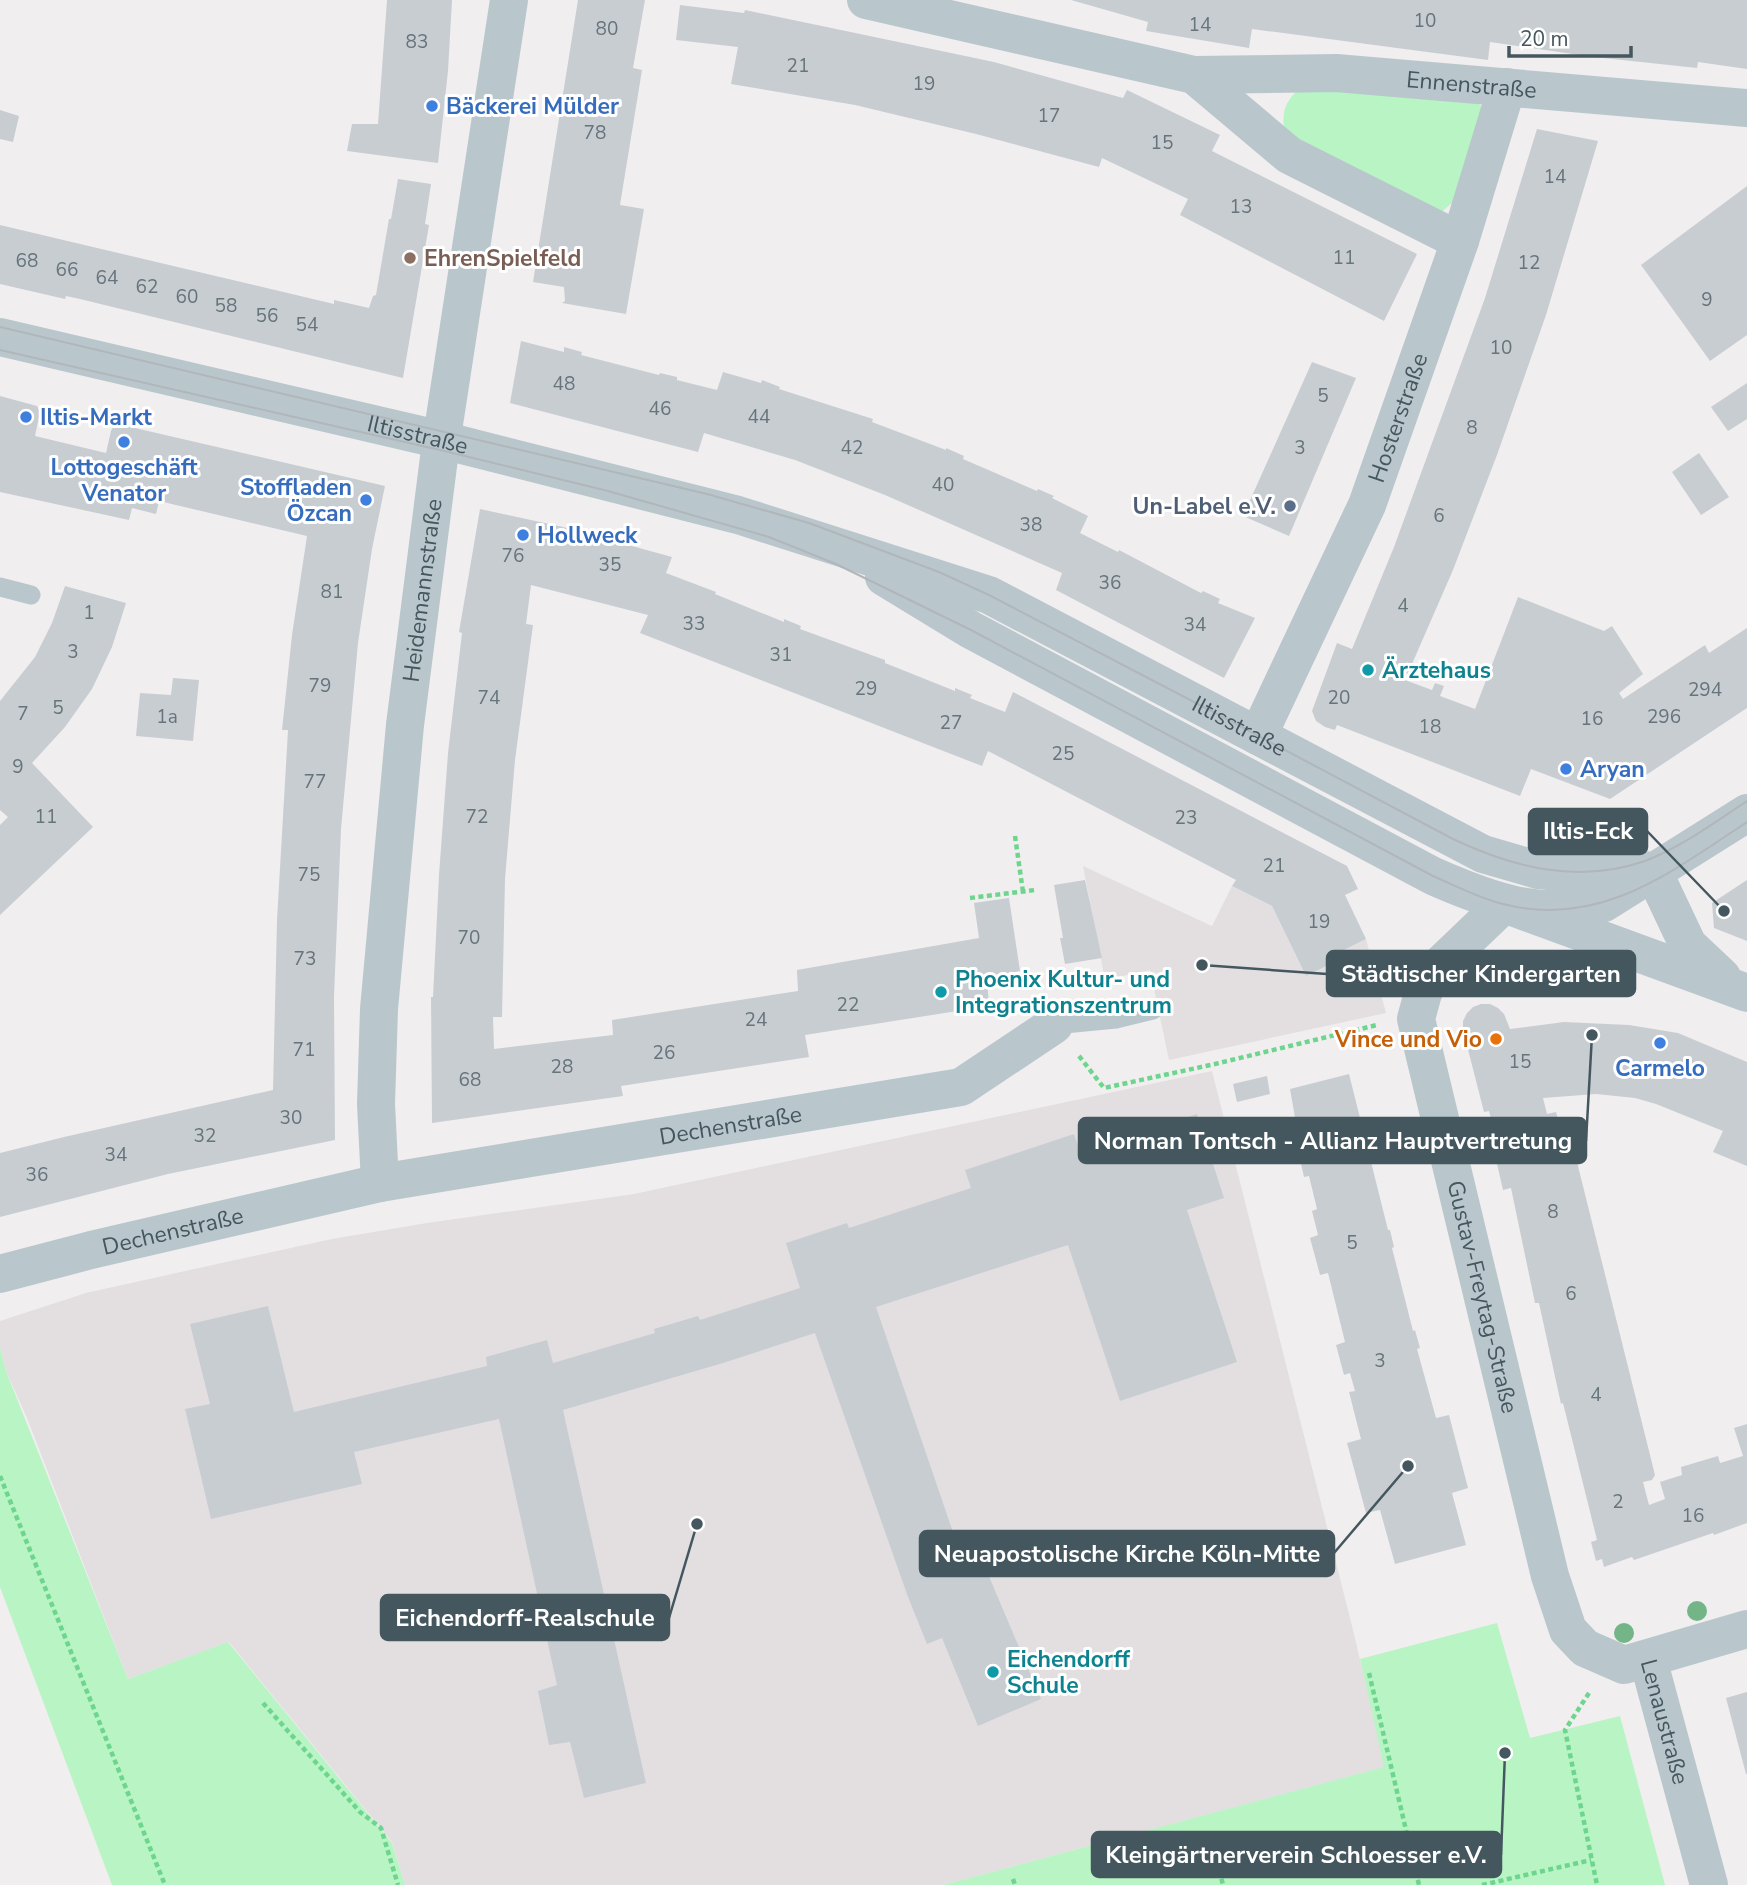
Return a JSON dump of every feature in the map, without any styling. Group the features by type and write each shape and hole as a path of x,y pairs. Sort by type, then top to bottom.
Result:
{"street":[{"name":"Heidemannstraße","path":"380,1183 376,1104 379,1009 405,725 442,440 509,0"},
{"name":"Ennenstraße","path":"866,0 1194,75 1336,73 1747,108"},
{"name":"Ennenstraße","path":"1194,75 1289,155 1460,241"},
{"name":"Hosterstraße","path":"1258,737 1367,505 1460,241 1507,87"},
{"name":"Iltisstraße","path":"0,337 442,440 738,515 989,595 1453,839 1510,863 1570,873 1596,872 1620,867 1653,871"},
{"name":"Iltisstraße","path":"832,545 984,637 1433,876 1472,894 1744,992"},
{"path":"1653,871 1747,813"},
{"name":"Iltisstraße","path":"1504,904 1545,909 1587,907 1604,902 1653,871"},
{"name":"Iltisstraße","path":"1653,871 1688,945 1708,965 1744,992"},
{"path":"1416,1019 1423,993 1434,971 1504,904"},
{"name":"Gustav-Freytag-Straße","path":"1416,1019 1550,1576 1569,1630 1585,1648 1624,1664 1648,1659"},
{"name":"Dechenstraße","path":"0,1274 380,1183 961,1087 1054,1026"},
{"name":"Lenaustraße","path":"1709,1885 1648,1659 1747,1629"}],"lane":[{"path":"0,587 31,595"},
{"path":"1054,1026 1116,1019 1153,1010"}],"path":[{"path":"1014,836 1023,892"},
{"path":"970,898 1035,890"},
{"path":"1054,1026 1104,1088 1372,1026 1416,1019"},
{"path":"0,1476 165,1885"},
{"path":"1369,1673 1419,1885"},
{"path":"263,1703 360,1812 380,1828 398,1885"},
{"path":"1565,1730 1597,1885"},
{"path":"1215,1854 1223,1885"},
{"path":"1482,1885 1591,1860"},
{"path":"1013,1878 1015,1885"}],"shaded area":[{"path":"1083,866 1212,926 1232,886 1272,906 1306,976 1338,961 1336,954 1366,939 1386,1013 1169,1060 1150,970 1105,980"},
{"path":"1212,1071 1385,1767 943,1885 405,1885 392,1842 229,1642 128,1679 27,1418 6,1371 0,1347 0,1321 86,1293 332,1239 634,1194"}],"green space":[{"path":"1300,88 1466,98 1482,106 1454,201 1437,216 1284,131 1286,107"},
{"path":"0,1347 6,1371 128,1679 228,1642 392,1843 405,1885 112,1885 0,1587"},
{"path":"1497,1623 1530,1738 1620,1716 1665,1885 943,1885 1384,1767 1360,1659"}],"building":[{"path":"387,0 452,0 438,163 347,151 352,124 378,124"},
{"path":"578,0 645,0 633,68 642,70 620,205 644,209 626,314 562,303 565,301 564,287 533,282"},
{"path":"1071,0 1747,0 1747,69 1698,62 1697,68 1490,42 1488,60 1252,29 1249,48 1146,31 1148,22"},
{"path":"680,5 744,13 745,10 994,62 1123,98 1127,90 1220,135 1212,151 1417,254 1384,321 1180,215 1188,199 1102,158 1099,167 855,105 731,84 738,47 676,40"},
{"path":"0,110 19,116 13,142 0,139"},
{"path":"1537,129 1598,141 1546,315 1497,455 1453,570 1405,680 1432,690 1435,683 1444,686 1440,696 1475,709 1518,597 1604,631 1612,626 1643,674 1619,693 1623,699 1705,645 1709,653 1747,628 1747,708 1610,799 1531,769 1520,796 1337,725 1335,730 1325,727 1316,721 1312,711 1337,643 1352,649 1394,547 1485,298"},
{"path":"398,179 431,184 425,224 429,225 403,378 80,299 66,296 65,299 0,284 0,225 334,304 334,300 369,308 373,296 376,295"},
{"path":"1747,186 1747,335 1710,361 1641,265"},
{"path":"521,341 564,352 564,347 582,352 581,355 677,377 677,380 717,390 723,372 761,383 762,380 780,387 779,389 873,419 872,422 946,448 964,456 963,459 1054,496 1052,498 1088,516 1080,533 1201,593 1203,591 1220,599 1218,603 1255,618 1224,678 1056,590 1062,573 885,495 795,460 704,433 698,452 510,403"},
{"path":"1312,362 1356,378 1289,536 1243,516"},
{"path":"1747,383 1747,419 1728,431 1711,407"},
{"path":"0,396 37,406 40,412 35,436 106,453 113,427 122,425 385,486 372,549 358,643 341,829 334,996 335,1140 168,1174 0,1217 0,1153 273,1090 277,920 288,730 282,730 292,635 307,536 159,501 156,514 132,508 129,520 0,492"},
{"path":"1699,453 1729,497 1701,515 1672,472"},
{"path":"480,509 563,527 672,557 666,573 784,622 784,619 801,626 800,629 885,660 885,663 955,691 955,688 972,695 970,698 1005,712 1013,692 1347,866 1358,889 1345,895 1366,939 1336,954 1339,960 1306,976 1272,906 1232,886 1236,880 988,751 982,766 640,633 648,615 531,585 526,624 533,625 515,760 505,879 502,1017 493,1017 494,1049 613,1035 612,1020 798,991 797,970 979,938 974,903 1009,898 1020,971 987,978 989,1006 805,1035 809,1057 621,1086 623,1096 432,1123 431,997 448,753 462,633 459,632"},
{"path":"65,586 126,603 112,647 92,689 65,727 32,763 93,827 0,915 0,825 8,817 0,810 0,701 35,657 52,623"},
{"path":"173,678 199,680 193,741 136,736 140,693 171,695"},
{"path":"1085,880 1102,958 1065,964 1054,885"},
{"path":"1747,880 1747,941 1714,928 1712,903"},
{"path":"1481,1004 1498,1008 1504,1014 1510,1029 1564,1022 1629,1025 1678,1033 1747,1062 1747,1166 1713,1152 1723,1131 1656,1104 1635,1098 1596,1094 1543,1098 1547,1114 1556,1112 1565,1147 1573,1146 1655,1475 1652,1480 1643,1482 1649,1505 1665,1499 1660,1482 1682,1475 1681,1467 1718,1456 1720,1463 1743,1456 1734,1428 1747,1424 1747,1523 1634,1560 1632,1557 1604,1567 1602,1559 1596,1561 1591,1542 1597,1540 1563,1403 1561,1404 1539,1303 1535,1303 1511,1188 1503,1190 1497,1164 1502,1163 1489,1111 1484,1112 1463,1030 1467,1013"},
{"path":"1349,1074 1436,1418 1449,1415 1468,1488 1452,1493 1466,1545 1395,1564 1380,1510 1366,1513 1347,1443 1361,1439 1349,1392 1355,1391 1350,1373 1344,1375 1336,1345 1345,1342 1328,1273 1320,1275 1310,1238 1318,1235 1312,1211 1317,1209 1309,1176 1304,1177 1292,1123 1296,1123 1290,1089"},
{"path":"1267,1076 1270,1094 1237,1102 1233,1084"},
{"path":"1197,1114 1224,1198 1187,1210 1237,1362 1120,1401 1068,1245 876,1307 967,1573 985,1567 1041,1699 978,1726 942,1638 927,1644 815,1333 563,1410 646,1783 584,1798 570,1742 549,1745 538,1691 557,1685 499,1419 354,1452 362,1484 211,1519 185,1409 210,1404 190,1324 268,1306 294,1412 487,1366 486,1357 547,1340 553,1363 655,1333 654,1329 698,1316 700,1320 800,1288 786,1243 847,1223 849,1228 971,1188 965,1170 1074,1134 1080,1152"},
{"path":"1747,1692 1747,1774 1746,1774 1726,1698"}],"tram line":[{"path":"0,327 707,494 809,523 939,572 989,595 1453,839 1523,865 1571,872 1620,868 1645,861 1685,841 1747,801"},
{"path":"0,350 440,450 608,491 769,537 836,564 971,630 1433,876 1503,904 1538,910 1571,909 1603,902 1662,877 1747,822"}],"place":[{"name":"Bäckerei Mülder","path":"432,106"},
{"name":"EhrenSpielfeld","path":"410,258"},
{"name":"Iltis-Markt","path":"26,417"},
{"name":"Lottogeschäft Venator","path":"124,442"},
{"name":"Stoffladen Özcan","path":"366,500"},
{"name":"Un-Label e.V.","path":"1290,506"},
{"name":"Hollweck","path":"523,535"},
{"name":"Ärztehaus","path":"1368,670"},
{"name":"Aryan","path":"1566,769"},
{"name":"Iltis-Eck","path":"1724,911"},
{"name":"Städtischer Kindergarten","path":"1202,965"},
{"name":"Phoenix Kultur- und Integrationszentrum","path":"941,992"},
{"name":"Norman Tontsch - Allianz Hauptvertretung","path":"1592,1035"},
{"name":"Vince und Vio","path":"1496,1039"},
{"name":"Carmelo","path":"1660,1043"},
{"name":"Neuapostolische Kirche Köln-Mitte","path":"1408,1466"},
{"name":"Eichendorff-Realschule","path":"697,1524"},
{"name":"Eichendorff Schule","path":"993,1672"},
{"name":"Kleingärtnerverein Schloesser e.V.","path":"1505,1753"}]}
